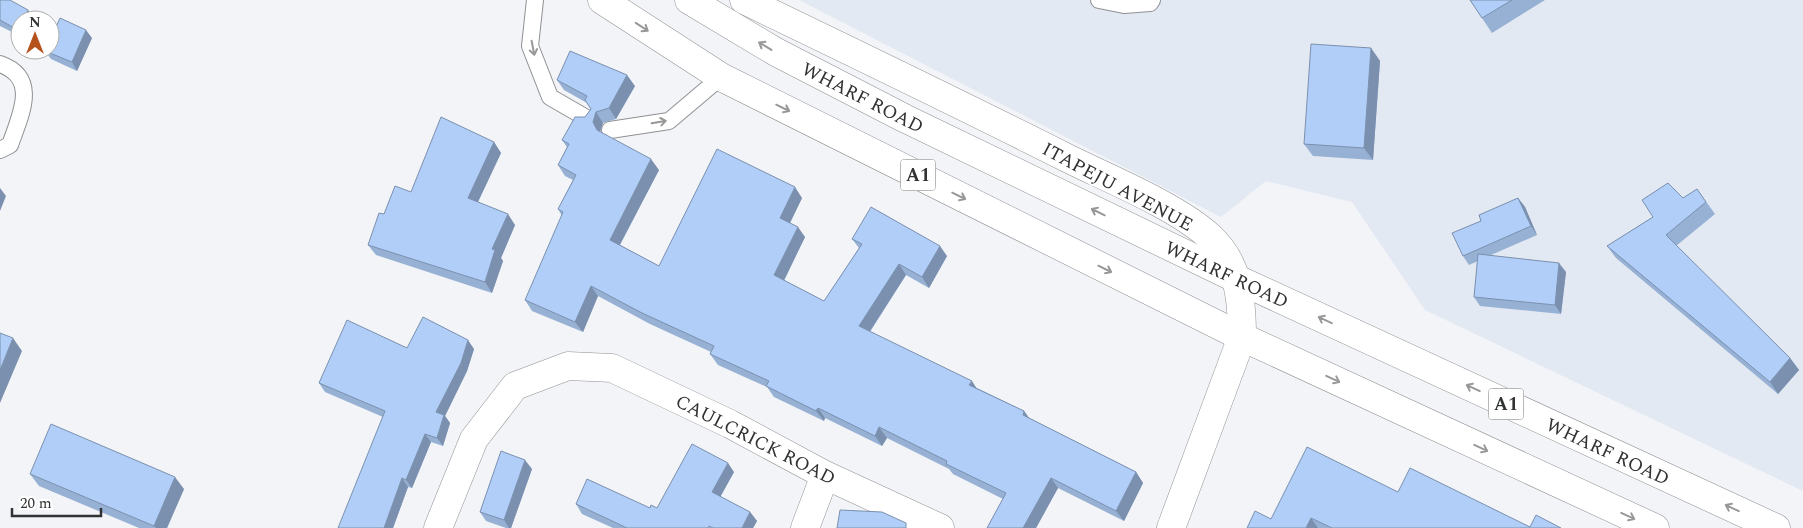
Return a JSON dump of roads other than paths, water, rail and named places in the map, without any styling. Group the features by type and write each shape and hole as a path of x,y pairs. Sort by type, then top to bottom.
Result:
{"main road":[{"name":"A1","path":"602,0 722,78 1242,337 1655,528"},
{"name":"WHARF ROAD","path":"688,0 776,52 904,118 1237,279 1776,528"},
{"name":"ITAPEJU AVENUE","path":"744,0 941,94 1183,217 1210,237 1233,267 1237,279 1242,308 1242,337 1171,528"},
{"name":"CAULCRICK ROAD","path":"438,528 474,439 516,386 568,366 612,368 730,424 825,475 940,528"},
{"path":"805,528 825,475"}],"lane":[{"path":"535,0 530,46 550,97 588,119"},
{"path":"1099,0 1124,5 1150,3 1152,0"},
{"path":"0,64 11,68 22,83 26,101 10,145 0,150"},
{"path":"610,130 669,121 722,78"}]}
